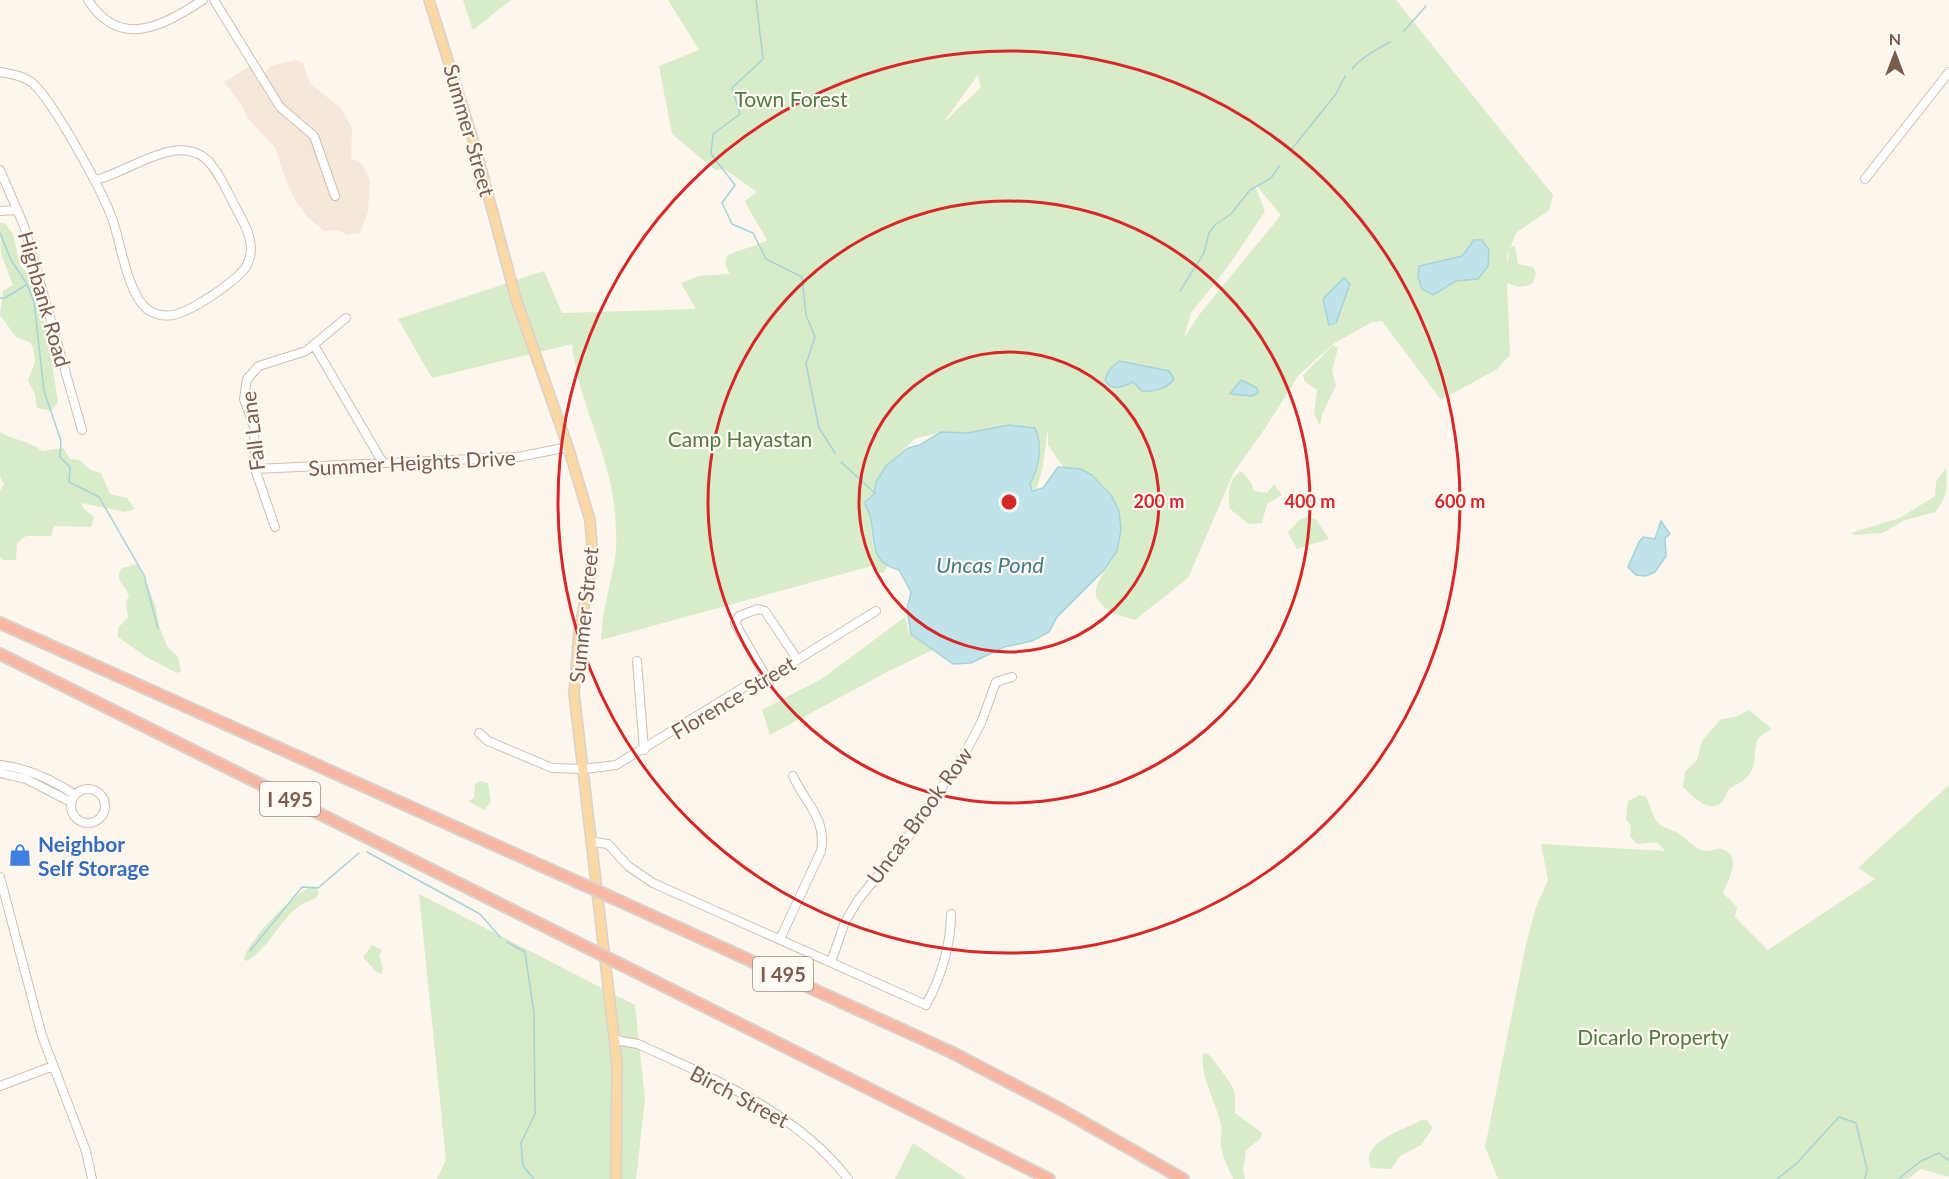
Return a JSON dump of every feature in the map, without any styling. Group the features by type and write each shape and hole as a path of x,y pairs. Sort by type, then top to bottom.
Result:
{"highway":[{"name":"I 495","path":"0,623 951,1052 1062,1110 1183,1179"},
{"name":"I 495","path":"0,654 1049,1179"}],"main road":[{"name":"Summer Street","path":"429,0 475,146 531,347 568,447 584,499 592,539 592,570 579,632 575,669 575,704 594,842 615,1040 618,1083 616,1179"}],"street":[{"path":"88,0 97,12 112,25 139,30 161,25 203,0"},
{"path":"214,0 280,107 314,136 335,196"},
{"path":"0,72 18,75 36,87 95,180 113,220 133,289 146,308 155,313 178,316 207,299 248,265 252,242 243,221 207,160 192,151 179,150 161,155 95,180"},
{"path":"1864,179 1949,72"},
{"name":"Highbank Road","path":"0,170 14,197 16,210 24,226 82,430"},
{"path":"0,212 16,210"},
{"name":"Fall Lane","path":"275,527 255,469 254,427 244,399 247,379 259,366 296,356 314,345 346,318"},
{"path":"314,345 383,463"},
{"name":"Summer Heights Drive","path":"255,469 518,457 568,447"},
{"path":"766,677 735,620 758,609 765,611 797,659"},
{"name":"Florence Street","path":"479,733 489,741 541,765 567,769 616,765 876,611"},
{"path":"637,661 644,750"},
{"name":"Uncas Brook Row","path":"831,962 845,922 858,900 904,843 965,753 981,723 996,682 1012,677"},
{"path":"0,765 16,766 38,775 73,798"},
{"path":"0,774 26,779 73,798"},
{"path":"780,939 821,851 823,840 818,817 793,776"},
{"path":"84,789 98,792 104,800 103,814 95,821 81,822 73,815 73,798 84,789"},
{"path":"594,842 609,844 628,866 653,883 926,1005 950,937 951,914"},
{"path":"0,877 53,1066 87,1151 92,1179"},
{"name":"Birch Street","path":"615,1040 638,1044 774,1112 812,1138 848,1179"},
{"path":"0,1086 53,1066"}],"shaded area":[{"path":"296,60 303,63 310,84 341,108 352,128 351,158 362,164 370,180 368,212 360,233 348,235 338,230 324,231 307,217 295,200 275,147 247,118 243,107 224,82 256,62 265,73 270,66"}],"green space":[{"path":"463,0 511,0 473,30"},
{"path":"668,0 1396,0 1553,195 1549,210 1516,233 1511,247 1515,246 1518,264 1533,267 1536,273 1533,283 1526,286 1507,283 1510,355 1497,369 1441,400 1382,321 1372,322 1333,344 1298,376 1234,472 1188,578 1135,620 1109,612 1096,598 1097,586 1114,556 1120,531 1116,506 1111,495 1093,476 1080,469 1063,467 1048,445 1048,428 1042,471 1036,489 1026,489 1027,428 1009,425 968,433 945,432 916,438 886,466 876,482 874,494 865,502 870,516 873,546 888,562 885,563 887,567 883,573 877,572 872,566 601,640 616,552 615,512 607,468 579,381 572,344 432,378 398,319 544,271 562,313 696,309 681,283 699,276 730,274 725,265 727,256 767,240 745,201 757,192 724,169 715,170 672,134 659,66 699,50","holes":["978,75 981,87 945,121 945,120","1254,183 1281,215 1199,315 1184,338 1191,313 1230,264 1265,211"]},
{"path":"0,223 5,223 13,234 20,265 32,279 47,331 58,402 51,411 37,408 35,394 28,381 35,361 33,347 29,342 16,337 0,315 3,291 13,285 1,254"},
{"path":"1333,345 1338,348 1332,371 1336,385 1322,415 1320,426 1314,414 1317,390 1305,382 1303,375"},
{"path":"0,432 42,451 63,448 70,459 79,460 91,470 101,473 110,494 127,498 135,509 125,512 81,503 83,508 94,517 91,527 54,526 51,536 26,536 17,543 16,560 3,560 0,557 0,491 4,484 0,476"},
{"path":"1946,468 1946,491 1935,512 1905,520 1882,533 1854,535 1851,533 1900,518 1935,496 1936,482"},
{"path":"1241,471 1251,482 1254,491 1267,493 1274,484 1282,495 1267,504 1262,523 1248,524 1229,508 1231,483"},
{"path":"1306,517 1316,519 1329,539 1297,549 1288,532 1299,520"},
{"path":"138,564 156,607 159,626 167,646 178,657 181,671 177,673 148,658 118,637 118,628 128,617 126,602 129,595 119,579 120,572 122,568"},
{"path":"905,617 909,633 935,649 770,735 762,710 823,678"},
{"path":"1749,710 1771,728 1770,731 1758,739 1754,763 1748,776 1728,791 1723,801 1717,805 1706,805 1683,787 1685,772 1697,760 1702,741 1721,719 1736,717"},
{"path":"481,781 488,783 491,802 484,810 468,801 474,798 475,784"},
{"name":"Dicarlo Property","path":"1949,785 1949,1177 1921,1169 1908,1179 1498,1179 1485,1147 1526,944 1536,907 1548,880 1541,844 1665,851 1657,842 1637,844 1630,836 1631,826 1626,819 1628,801 1640,795 1646,797 1660,825 1677,832 1699,849 1709,851 1722,849 1730,854 1732,871 1723,893 1737,907 1735,917 1768,950 1875,879 1858,868"},
{"path":"314,886 319,892 316,898 299,906 285,919 262,949 247,961 244,959 254,940 274,917 296,896"},
{"path":"419,894 635,1005 645,1099 636,1179 437,1179 446,1160"},
{"path":"372,945 382,950 379,956 383,968 382,974 376,972 363,957"},
{"path":"1207,1053 1233,1088 1235,1113 1262,1133 1260,1139 1246,1150 1243,1170 1245,1179 1233,1179 1223,1153 1219,1116 1204,1072 1203,1054"},
{"path":"1421,1120 1427,1120 1433,1128 1421,1145 1400,1156 1391,1169 1371,1168 1369,1159 1371,1151 1377,1144"},
{"path":"913,1143 967,1179 895,1179"}],"water":[{"path":"1474,240 1482,240 1489,250 1488,266 1478,279 1456,281 1433,295 1422,289 1418,277 1419,266 1462,256"},
{"path":"1344,278 1350,284 1336,323 1329,325 1323,299"},
{"path":"1119,361 1169,371 1174,379 1164,387 1151,391 1142,391 1133,382 1122,387 1111,386 1105,380 1109,370"},
{"path":"1241,380 1257,388 1258,393 1252,396 1230,394"},
{"name":"Uncas Pond","path":"1009,425 1035,428 1039,442 1039,456 1030,484 1032,491 1043,488 1058,467 1081,469 1092,475 1111,495 1119,511 1121,530 1117,551 1105,569 1057,617 1049,632 1032,641 1004,647 971,663 953,664 911,634 907,610 911,592 899,570 882,561 878,555 865,502 874,494 876,482 886,466 908,448 920,445 941,432 968,433"},
{"path":"1661,521 1670,534 1665,538 1666,556 1655,572 1646,576 1636,575 1628,567 1639,542 1643,537 1655,539"}],"waterway":[{"path":"756,0 763,59 732,88 740,114 713,134 711,154 735,185 722,203 732,224 753,233 766,259 802,277 806,315 815,337 806,364 819,428 835,453"},
{"path":"1403,32 1426,6"},
{"path":"1352,69 1365,57 1390,42"},
{"path":"1291,150 1336,94 1345,76"},
{"path":"1180,291 1204,253 1209,233 1215,225 1231,214 1250,190 1271,178 1280,165"},
{"path":"0,233 11,260 27,284 34,302 44,391 61,441 60,457 70,467 69,482 99,497 144,575 158,629"},
{"path":"0,298 5,298 26,285"},
{"path":"841,462 876,494"},
{"path":"367,852 480,914 501,938"},
{"path":"250,951 302,887 318,888 359,853"},
{"path":"507,942 525,952 534,1013 535,1114 521,1143 523,1166 534,1179"},
{"path":"1777,1179 1796,1164 1839,1117 1856,1123 1867,1169 1865,1179"},
{"path":"1898,1179 1921,1161 1939,1153 1949,1161"}],"place":[{"name":"Neighbor Self Storage","path":"20,855"}],"park label":[{"name":"Town Forest","path":"791,98"},
{"name":"Camp Hayastan","path":"740,438"}]}
